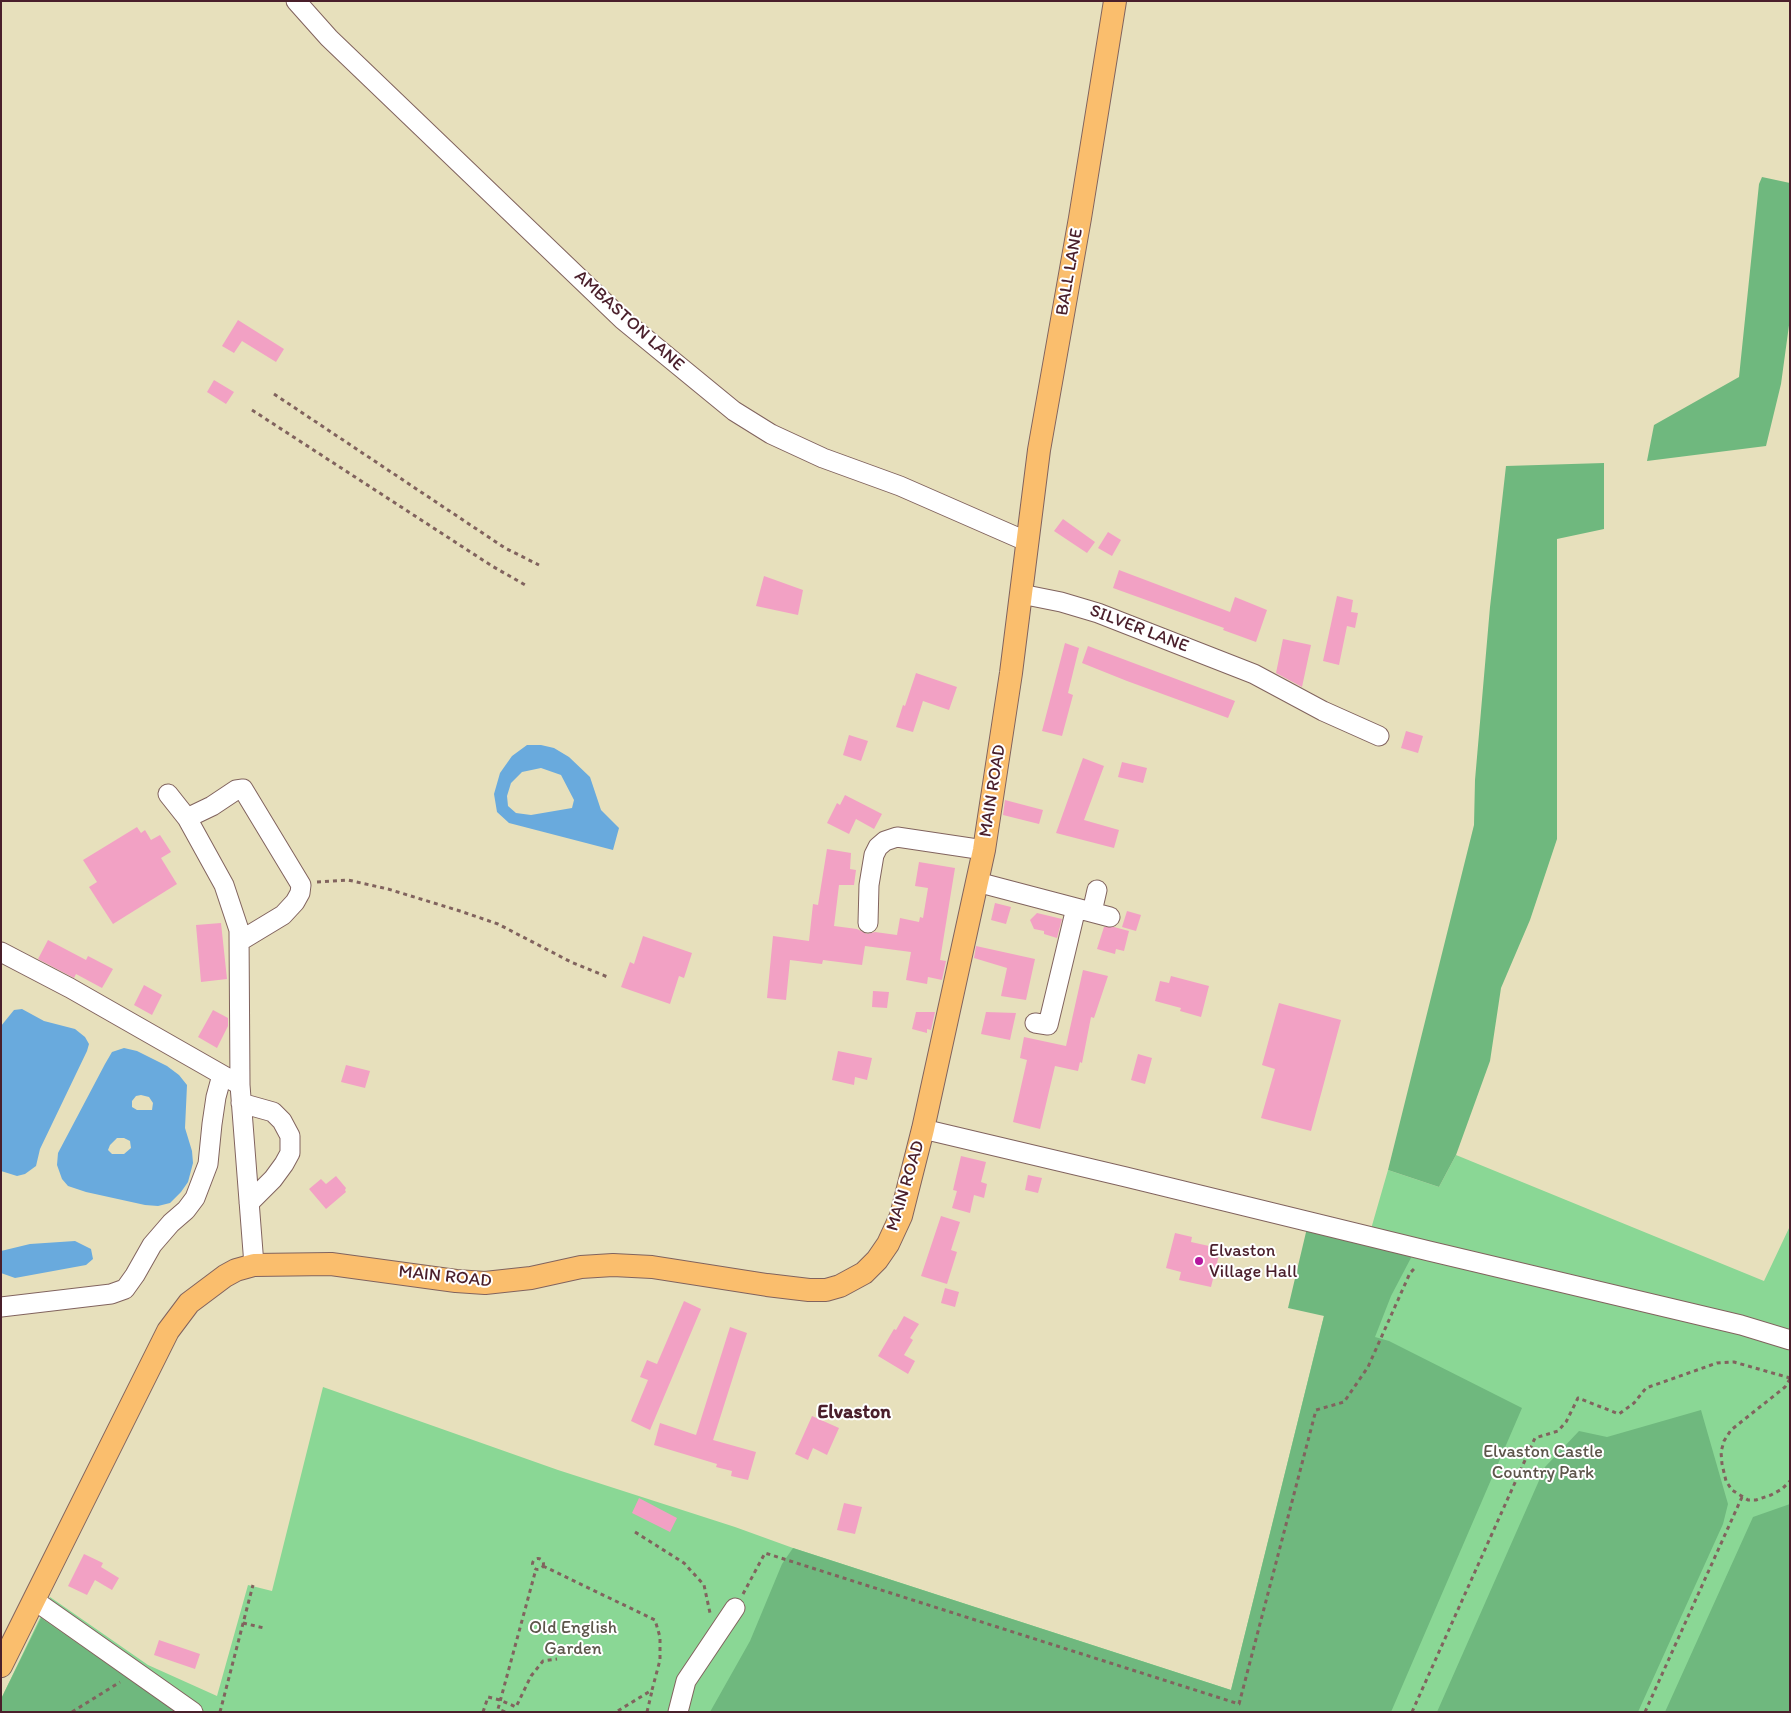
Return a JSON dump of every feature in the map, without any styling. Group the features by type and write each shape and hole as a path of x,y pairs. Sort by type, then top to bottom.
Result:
{"main road":[{"name":"BALL LANE","path":"1028,542 1039,450 1080,218 1114,1"},
{"name":"MAIN ROAD","path":"1,1666 168,1331 189,1303 202,1292 236,1270 254,1265 331,1264 456,1281 485,1283 507,1282 581,1267 623,1266 652,1267 767,1286 826,1290 840,1286 864,1273 877,1260 888,1244 901,1216 923,1129 984,850 1011,673 1028,542"}],"street":[{"name":"AMBASTON LANE","path":"296,1 329,38 623,320 734,411 771,434 822,458 900,486 1028,542"},
{"name":"SILVER LANE","path":"1021,594 1060,602 1098,613 1254,674 1323,711 1379,736"},
{"path":"187,818 212,806 236,790 243,789 301,885 296,902 283,915 240,941"},
{"path":"168,794 187,818 224,885 239,930 240,1094 254,1265"},
{"path":"868,923 869,885 874,855 878,847 885,841 897,838 984,850"},
{"path":"977,882 1092,912"},
{"path":"1035,1023 1048,1025 1092,912 1098,890"},
{"path":"1,952 70,988 222,1075 240,1094 274,1112 290,1136 290,1153 273,1179 249,1203"},
{"path":"1,1307 111,1294 125,1289 152,1245 195,1198 208,1164 216,1097 222,1075"},
{"path":"923,1129 1126,1176 1429,1251 1741,1325 1790,1340"},
{"path":"34,1600 193,1712"},
{"path":"678,1712 686,1681 735,1608"}],"path":[{"path":"274,394 505,548 539,565"},
{"path":"252,410 492,566 526,586"},
{"path":"301,885 331,880 348,880 415,898 498,924 571,962 610,978"},
{"path":"735,1608 765,1553 1239,1704 1316,1410 1344,1402 1368,1367 1410,1272 1429,1251"},
{"path":"1412,1712 1535,1438 1558,1431 1566,1422 1578,1398 1619,1414 1634,1403 1646,1388 1717,1363 1734,1362 1790,1379 1785,1387 1731,1430 1724,1441 1721,1452 1726,1481 1732,1490 1748,1500 1756,1500 1771,1495 1782,1489 1790,1481"},
{"path":"1645,1712 1742,1497"},
{"path":"634,1532 684,1563 704,1585 714,1640"},
{"path":"505,1712 498,1709 536,1569 533,1566 535,1559 542,1560 543,1566"},
{"path":"536,1569 539,1570 543,1566"},
{"path":"543,1566 655,1620 660,1637 660,1660 647,1712"},
{"path":"220,1712 253,1585"},
{"path":"243,1623 264,1628"},
{"path":"483,1712 488,1697 516,1707 531,1676 543,1661 557,1659"},
{"path":"72,1712 137,1672"},
{"path":"616,1712 652,1690"}],"green space":[{"path":"1762,177 1790,183 1790,318 1781,384 1766,446 1647,461 1654,425 1739,377 1759,184"},
{"path":"1604,463 1604,529 1557,539 1557,839 1530,920 1501,988 1490,1061 1456,1155 1439,1187 1388,1170 1474,825 1475,780 1490,607 1506,466"},
{"name":"Elvaston Castle Country Park","path":"1456,1155 1764,1281 1790,1226 1790,1712 1,1712 1,1699 50,1597 148,1665 217,1696 248,1585 272,1591 323,1387 558,1470 1231,1690 1347,1223 1371,1229 1388,1170 1439,1187"},
{"path":"1307,1228 1413,1254 1391,1296 1375,1337 1389,1341 1522,1408 1391,1712 710,1712 750,1641 782,1564 793,1548 1231,1690 1324,1316 1288,1308"},
{"path":"1701,1410 1728,1504 1723,1524 1638,1712 1437,1712 1545,1467 1579,1431 1607,1437"},
{"path":"1790,1504 1790,1712 1665,1712 1753,1517"},
{"path":"41,1618 176,1712 1,1712 1,1699"}],"water":[{"path":"527,745 541,745 554,748 569,757 590,777 601,810 619,828 613,850 509,823 497,812 494,794 500,773 512,756","holes":["541,768 561,775 574,800 572,808 531,815 516,813 508,806 507,796 511,783 522,772"]},
{"path":"22,1009 44,1021 75,1029 85,1037 89,1044 40,1149 36,1166 25,1174 17,1176 1,1171 1,1026 14,1010"},
{"path":"124,1048 137,1051 167,1066 179,1075 187,1085 185,1128 192,1151 193,1163 188,1182 170,1203 158,1206 145,1205 86,1192 68,1186 62,1179 57,1165 58,1153 112,1052","holes":["136,1096 149,1097 153,1103 152,1110 137,1110 132,1107 132,1101","117,1138 124,1138 130,1141 131,1148 124,1154 112,1154 108,1150"]},
{"path":"75,1241 91,1249 93,1259 86,1265 15,1278 1,1273 1,1251 30,1244"}],"building":[{"path":"238,320 284,349 276,362 242,341 234,353 222,346"},
{"path":"214,380 234,392 226,404 207,392"},
{"path":"1063,519 1095,542 1087,553 1054,531"},
{"path":"1108,532 1121,540 1112,556 1098,548"},
{"path":"1119,570 1230,612 1235,597 1267,610 1256,642 1223,630 1224,628 1113,588"},
{"path":"764,576 803,590 798,615 756,606"},
{"path":"1337,596 1353,600 1351,612 1358,613 1355,628 1347,626 1339,665 1323,661"},
{"path":"1283,639 1311,645 1302,687 1276,673"},
{"path":"1065,643 1079,648 1068,693 1073,695 1062,736 1042,731"},
{"path":"1088,646 1235,701 1228,718 1082,663"},
{"path":"916,673 957,687 949,710 923,701 913,732 896,727"},
{"path":"1406,731 1423,736 1418,753 1401,748"},
{"path":"849,735 868,741 861,761 843,755"},
{"path":"1083,758 1104,766 1084,820 1119,830 1114,848 1056,833"},
{"path":"1122,762 1147,768 1143,783 1118,777"},
{"path":"845,795 882,814 874,829 856,819 849,834 827,823 837,803 840,805"},
{"path":"1005,800 1043,810 1039,824 1003,815"},
{"path":"137,827 141,833 145,830 151,840 160,835 171,852 161,858 177,884 113,924 89,887 97,882 83,860"},
{"path":"827,849 851,853 850,869 856,870 854,885 839,885 834,926 857,929 867,934 875,932 897,935 900,918 919,922 920,917 923,918 928,888 915,886 919,862 955,868 940,960 946,961 942,980 928,977 927,984 906,980 911,952 865,946 862,965 823,960 822,964 790,960 786,1000 767,998 773,936 809,941 813,904 818,905"},
{"path":"995,903 1011,907 1006,924 991,920"},
{"path":"1127,911 1141,915 1136,931 1122,927"},
{"path":"1037,913 1062,919 1057,938 1044,934 1044,931 1034,929 1030,920"},
{"path":"221,923 227,979 201,982 196,925"},
{"path":"1104,927 1114,927 1129,931 1124,951 1116,949 1115,954 1097,949"},
{"path":"643,936 692,953 684,978 679,976 670,1004 621,987 630,962 634,964"},
{"path":"48,940 86,960 88,956 113,969 102,988 76,974 74,978 38,959"},
{"path":"976,946 1035,959 1026,1000 1001,996 1007,968 974,958"},
{"path":"1083,970 1108,976 1094,1018 1091,1017 1082,1063 1080,1062 1078,1071 1055,1066 1040,1129 1013,1122 1027,1060 1020,1058 1024,1037 1066,1046"},
{"path":"1171,976 1209,986 1201,1017 1180,1011 1181,1008 1155,1001 1160,981 1169,983"},
{"path":"144,985 162,995 152,1015 134,1005"},
{"path":"873,991 889,992 887,1008 872,1007"},
{"path":"1279,1003 1341,1020 1311,1131 1261,1118 1275,1069 1262,1065"},
{"path":"213,1010 228,1018 228,1026 217,1048 198,1037"},
{"path":"916,1012 935,1012 931,1030 927,1029 927,1033 912,1029"},
{"path":"986,1012 1016,1013 1010,1040 981,1034"},
{"path":"838,1051 872,1058 867,1080 855,1077 854,1085 832,1080"},
{"path":"1138,1054 1152,1058 1145,1084 1131,1080"},
{"path":"346,1065 370,1071 365,1088 341,1082"},
{"path":"961,1156 986,1162 981,1182 987,1184 984,1198 974,1195 970,1213 952,1208 957,1191 953,1190"},
{"path":"1028,1175 1042,1178 1038,1193 1025,1190"},
{"path":"336,1176 346,1188 346,1192 326,1209 309,1189 321,1179 326,1184"},
{"path":"941,1216 960,1222 951,1250 957,1252 947,1284 921,1276"},
{"name":"Elvaston Village Hall","path":"1175,1233 1192,1237 1191,1242 1209,1246 1208,1248 1220,1251 1211,1287 1179,1280 1181,1272 1166,1268"},
{"path":"945,1288 959,1292 955,1307 941,1303"},
{"path":"684,1301 701,1309 650,1430 631,1421 648,1380 640,1377 647,1360 657,1364"},
{"path":"904,1316 919,1324 910,1338 913,1340 904,1355 915,1361 908,1374 878,1356"},
{"path":"730,1327 747,1333 713,1440 756,1452 748,1480 731,1476 732,1471 716,1467 717,1464 654,1445 660,1423 696,1435"},
{"path":"812,1416 839,1428 827,1455 813,1448 808,1460 795,1454"},
{"path":"639,1498 677,1518 670,1532 632,1513"},
{"path":"844,1503 862,1507 855,1534 837,1530"},
{"path":"84,1554 103,1563 101,1567 119,1578 112,1590 95,1580 87,1595 68,1586"},
{"path":"159,1640 200,1654 195,1669 154,1655"}],"place":[{"name":"Elvaston Village Hall","path":"1199,1261"}],"district":[{"name":"Elvaston","path":"854,1413"}],"park label":[{"name":"Old English Garden","path":"573,1638"}]}
